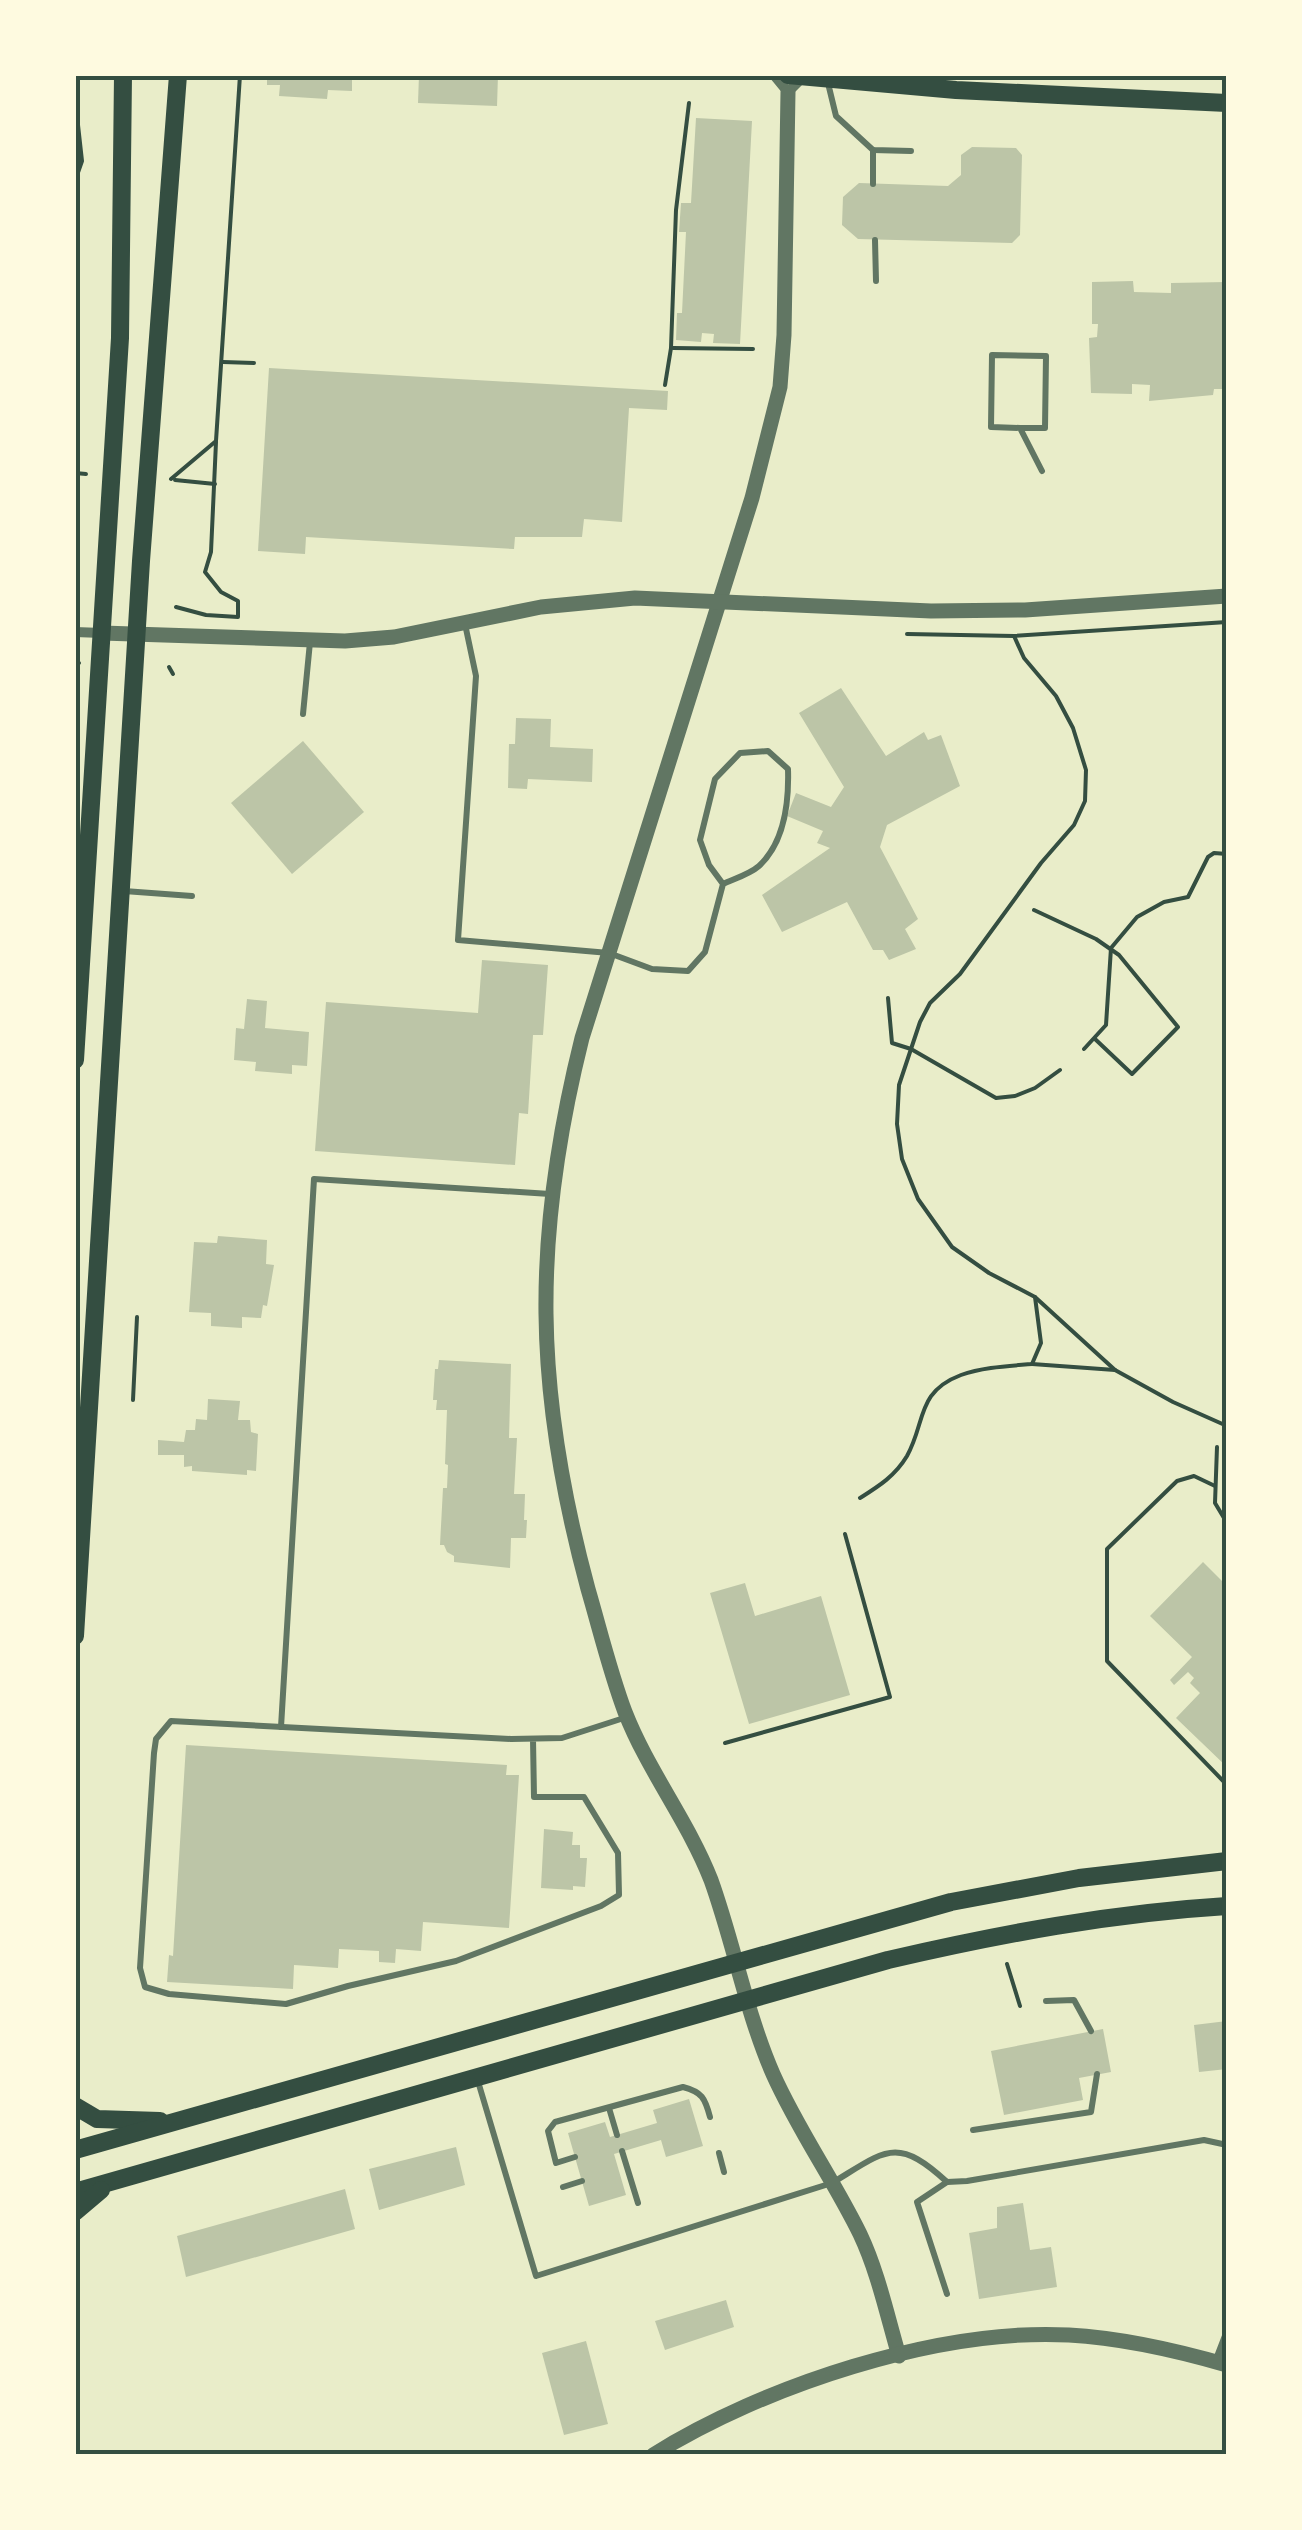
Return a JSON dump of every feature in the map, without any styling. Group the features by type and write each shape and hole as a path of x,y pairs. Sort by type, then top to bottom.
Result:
{"main road":[{"path":"75,1060 120,338 123,75"},
{"path":"75,1636 121,891 178,75"},
{"path":"796,80 826,78 956,90 1227,103"},
{"path":"75,2150 951,1902 1079,1878 1227,1861"},
{"path":"75,2192 747,2000 967,1942 1086,1920 1227,1906"},
{"path":"75,2106 97,2119 181,2121"},
{"path":"75,2212 96,2192 118,2180"}],"street":[{"path":"774,75 796,80 780,387 767,447 565,1106 551,1194 544,1307 547,1376 555,1446 581,1562 627,1717 710,1879 747,2000 784,2098 872,2263 898,2356"},
{"path":"75,632 310,642 394,637 587,600 635,598 968,610 1227,596"},
{"path":"653,2455 725,2415 797,2387 955,2342 1018,2335 1068,2335 1184,2352 1222,2364 1227,2336"}],"lane":[{"path":"826,78 836,116 873,150 911,150"},
{"path":"873,150 874,184"},
{"path":"875,240 876,281"},
{"path":"992,354 1046,356 1045,428 1020,428 991,427 992,354"},
{"path":"1020,428 1042,471"},
{"path":"464,622 476,676 458,940 609,953 652,969 688,972 705,952 723,884 758,867 776,841 788,800 788,769 768,751 740,753 716,779 700,840 709,865 723,884"},
{"path":"303,714 310,642"},
{"path":"121,891 192,896"},
{"path":"280,1727 314,1179 551,1194"},
{"path":"534,1739 534,1797 584,1797 618,1853 619,1895 601,1906 456,1962 286,2004 169,1994 145,1987 140,1968 156,1739 171,1721 534,1739 562,1738 627,1717"},
{"path":"1046,2001 1074,2000 1091,2032"},
{"path":"973,2130 1091,2112 1097,2074"},
{"path":"477,2077 536,2276 832,2183 875,2157 892,2152 910,2152 947,2182"},
{"path":"575,2157 556,2162 548,2130 555,2122 683,2087 705,2098 710,2116"},
{"path":"608,2108 617,2135"},
{"path":"947,2294 917,2202 947,2182 1204,2140 1227,2145"},
{"path":"622,2151 624,2170 638,2203"},
{"path":"719,2153 724,2172"},
{"path":"563,2186 582,2181"}],"path":[{"path":"176,608 238,617 238,601 221,592 205,572 215,484 240,75"},
{"path":"75,98 82,161 75,181"},
{"path":"665,385 672,348 676,210 689,103"},
{"path":"672,348 753,350"},
{"path":"223,362 254,363"},
{"path":"215,484 172,479 216,441"},
{"path":"75,473 86,474"},
{"path":"907,634 1014,636 1227,622"},
{"path":"1014,636 1024,658 1056,696 1073,728 1086,770 1085,801 1074,825 1041,863 979,950 930,1002 899,1085 897,1124 902,1159 918,1199 952,1247 989,1273 1035,1297 1115,1370 1227,1426"},
{"path":"169,668 173,674"},
{"path":"1084,1049 1106,1025 1111,948 1151,908 1188,897 1214,853 1227,854"},
{"path":"1034,910 1111,948 1178,1026 1132,1074 1095,1038"},
{"path":"888,998 892,1043 911,1048 996,1098 1035,1088 1060,1070"},
{"path":"1032,1364 1040,1342 1035,1297"},
{"path":"134,1400 137,1317"},
{"path":"860,1498 896,1471 913,1442 926,1401 938,1388 964,1373 1032,1364 1115,1370"},
{"path":"1217,1447 1215,1502 1227,1523"},
{"path":"1214,1486 1194,1476 1177,1480 1107,1548 1107,1661 1227,1785"},
{"path":"724,1742 890,1696 845,1534"},
{"path":"807,1708 810,1718"},
{"path":"1007,1964 1020,2006"}],"building":[{"path":"267,75 352,75 352,91 328,90 327,99 279,96 280,85 267,85"},
{"path":"419,75 498,75 497,106 418,103"},
{"path":"696,118 752,121 740,344 713,343 714,334 702,333 701,342 676,340 677,313 682,313 686,232 679,232 681,203 691,203"},
{"path":"972,147 1016,148 1022,155 1020,235 1012,243 858,239 842,225 843,197 859,183 948,186 961,175 961,155"},
{"path":"1133,281 1134,292 1171,293 1171,283 1227,282 1227,389 1214,389 1213,395 1149,401 1150,385 1132,384 1132,394 1091,393 1089,338 1097,337 1098,324 1092,324 1092,282"},
{"path":"269,368 668,391 667,410 629,408 622,522 584,519 582,537 515,537 514,549 306,537 305,554 258,551"},
{"path":"841,688 886,756 924,732 928,740 941,735 960,786 887,825 880,847 918,919 905,929 916,949 889,960 883,950 873,950 847,902 782,932 762,895 830,848 817,843 823,831 787,816 796,793 831,807 844,787 799,713"},
{"path":"516,718 551,719 550,747 593,749 592,782 528,779 527,789 508,788 509,744 515,744"},
{"path":"303,741 364,812 292,874 231,803"},
{"path":"482,960 548,965 543,1035 533,1035 528,1114 519,1113 515,1165 315,1151 326,1002 478,1013"},
{"path":"247,999 267,1001 265,1028 309,1032 307,1066 292,1065 292,1074 255,1071 256,1062 234,1060 236,1028 244,1029"},
{"path":"218,1236 267,1240 266,1264 274,1265 261,1318 242,1317 242,1328 211,1326 211,1313 189,1312 194,1242 217,1243"},
{"path":"439,1360 511,1364 509,1438 517,1438 514,1494 525,1494 527,1520 526,1538 511,1538 510,1568 454,1562 454,1556 440,1545 448,1465 447,1410 436,1410 437,1400 433,1400"},
{"path":"208,1399 240,1401 238,1420 250,1420 251,1432 258,1434 256,1471 247,1470 247,1475 192,1471 192,1466 184,1467 184,1455 158,1455 158,1440 184,1442 186,1430 195,1430 196,1419 207,1420"},
{"path":"1203,1562 1227,1586 1227,1767 1176,1718 1200,1693 1190,1683 1194,1678 1188,1672 1174,1685 1170,1680 1192,1657 1150,1616"},
{"path":"745,1583 755,1616 821,1596 850,1695 749,1724 710,1593"},
{"path":"186,1745 507,1765 506,1775 519,1775 509,1928 423,1922 421,1951 396,1949 395,1963 379,1962 379,1951 339,1949 338,1968 294,1965 293,1989 167,1982 169,1955 173,1956"},
{"path":"544,1829 573,1832 572,1845 580,1845 580,1858 587,1858 585,1887 541,1888"},
{"path":"1227,2021 1227,2069 1199,2072 1194,2025"},
{"path":"1103,2029 1111,2072 1079,2078 1083,2100 1004,2115 991,2051"},
{"path":"689,2099 703,2146 666,2157 661,2140 614,2154 626,2195 589,2206 568,2133 605,2122 610,2137 657,2123 653,2110"},
{"path":"456,2147 465,2185 379,2210 369,2169"},
{"path":"345,2189 355,2229 186,2277 177,2236"},
{"path":"1023,2203 1030,2250 1051,2247 1057,2287 979,2299 969,2233 997,2228 997,2207"},
{"path":"726,2300 734,2327 665,2350 655,2321"},
{"path":"586,2341 608,2424 564,2435 542,2353"}]}
